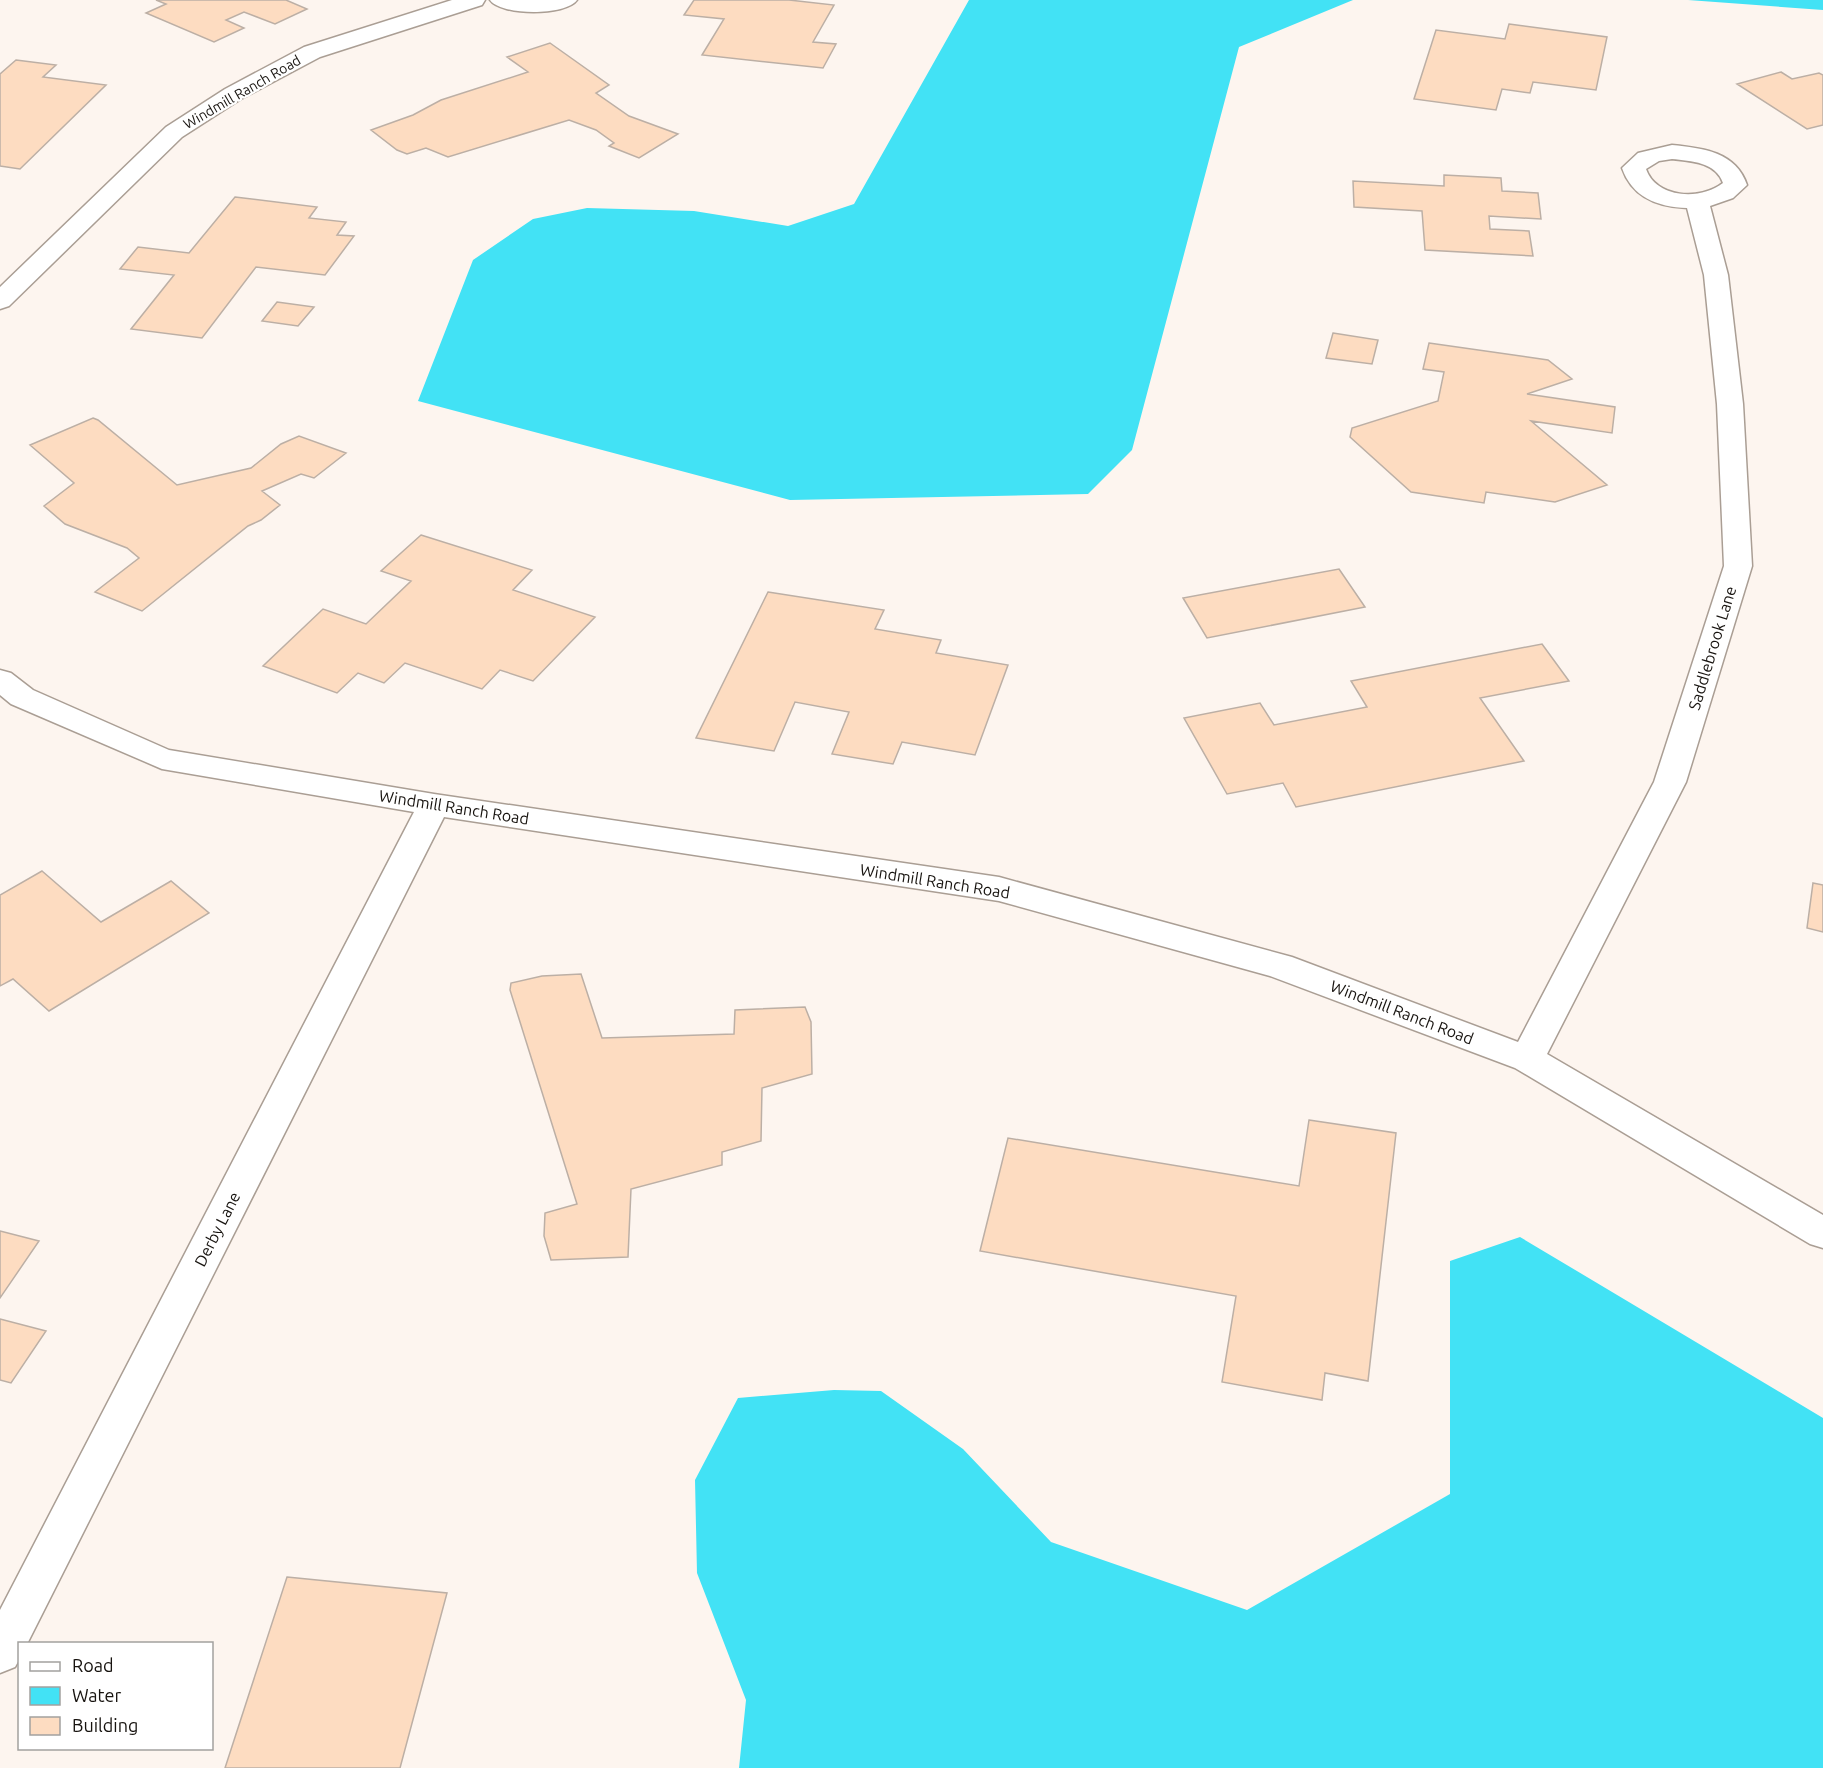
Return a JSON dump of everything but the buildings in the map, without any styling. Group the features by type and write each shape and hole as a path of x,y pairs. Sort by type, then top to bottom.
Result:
{"street":[{"name":"Windmill Ranch Road","path":"0,301 174,132 233,94 312,52 474,0"},
{"path":"501,0 516,5 534,6 566,0"},
{"name":"Saddlebrook Lane","path":"1527,1059 1670,782 1738,566 1730,404 1716,275 1697,202"},
{"name":"Windmill Ranch Road","path":"0,680 22,697 162,759 434,805 999,889 1280,966 1527,1059 1823,1233"},
{"name":"Derby Lane","path":"0,1653 434,805"}],"water":[{"path":"969,0 1353,0 1239,47 1132,450 1088,494 790,500 418,401 473,260 533,219 587,208 694,211 788,226 854,204"},
{"path":"1688,0 1823,0 1823,10"},
{"path":"1520,1237 1823,1418 1823,1768 739,1768 746,1700 697,1573 695,1480 738,1398 834,1390 881,1391 963,1449 1051,1542 1247,1610 1450,1494 1450,1261"}]}
